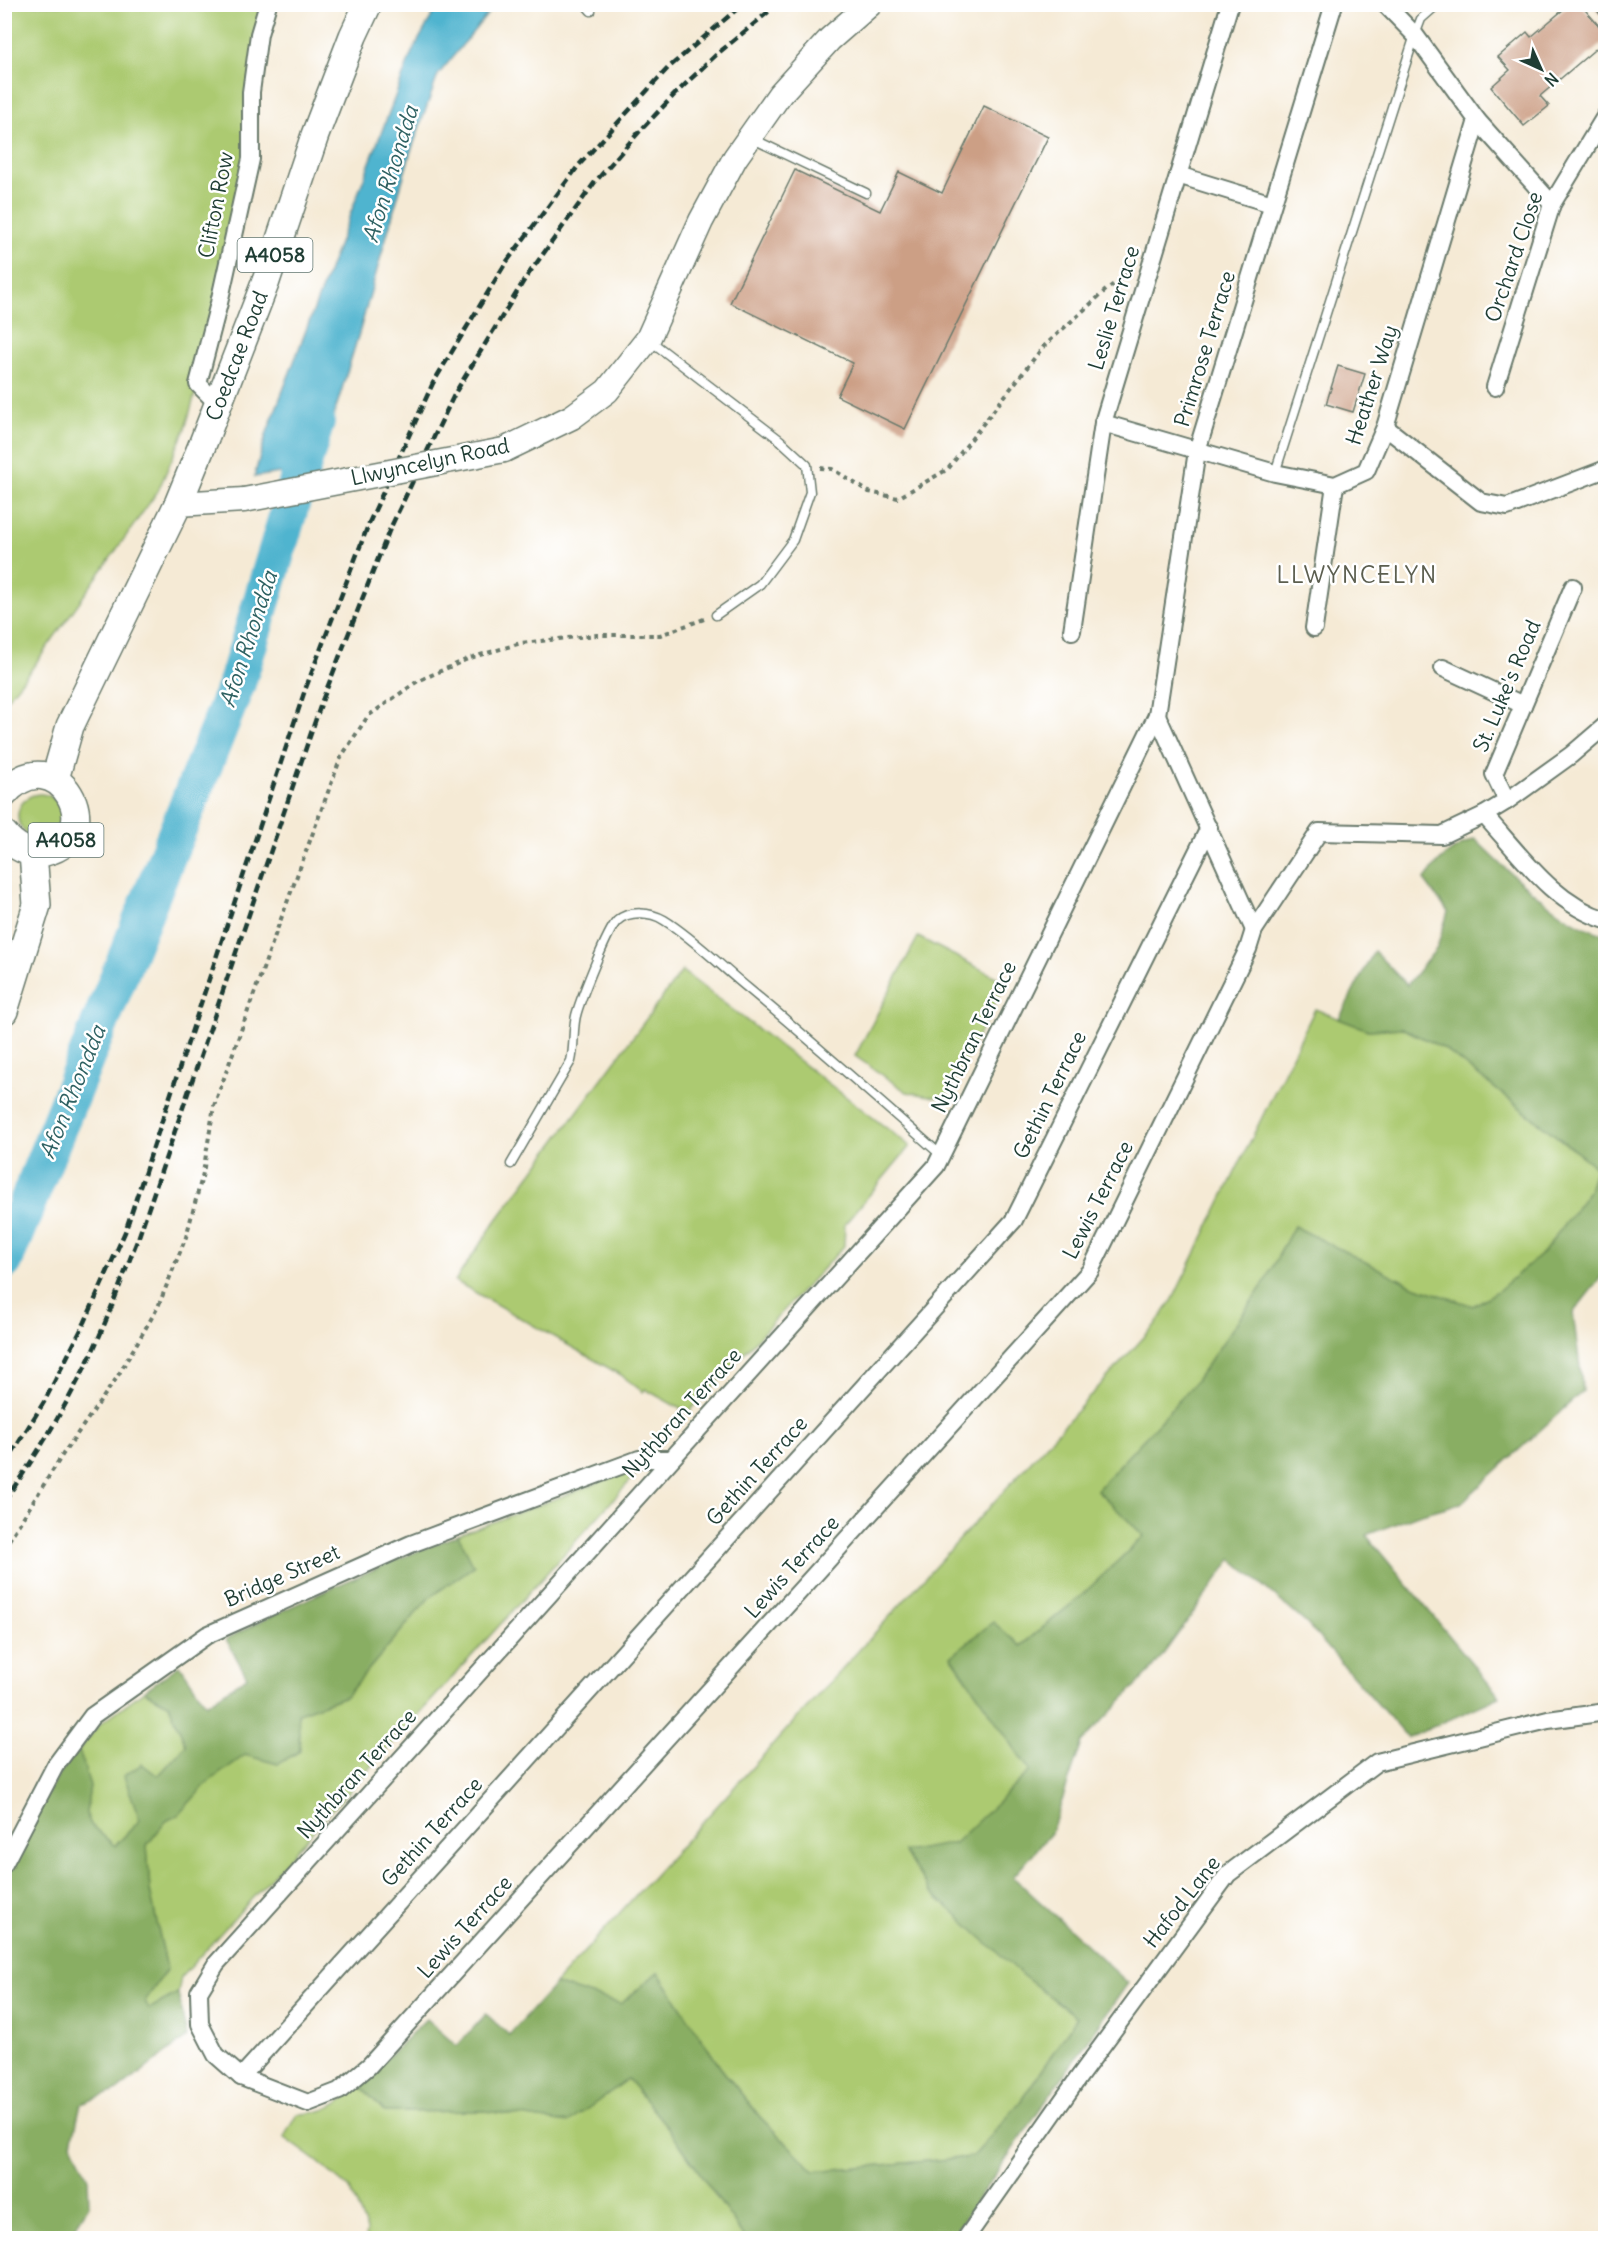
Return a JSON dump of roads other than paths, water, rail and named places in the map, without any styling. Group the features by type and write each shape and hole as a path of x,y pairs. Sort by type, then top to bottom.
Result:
{"main road":[{"name":"Coedcae Road","path":"178,504 266,281 315,135 353,36 368,4"},
{"name":"Llwyncelyn Road","path":"178,504 244,500 504,450 572,417 607,391 648,339 701,221 735,158 780,94 830,39 870,4"},
{"name":"A4058","path":"4,834 20,849 33,853 54,849 66,841 73,830 76,816 75,803 66,787 55,779 70,726 178,504"},
{"path":"4,794 13,784 26,777 39,775 55,779"},
{"name":"A4058","path":"4,1011 37,905 33,853"}],"street":[{"name":"Clifton Row","path":"219,404 198,384 219,303 251,159 250,92 259,34 268,4"},
{"name":"Leslie Terrace","path":"1072,631 1103,423 1230,4"},
{"name":"Primrose Terrace","path":"1157,715 1197,450 1334,4"},
{"path":"1385,4 1415,35 1477,120 1552,204"},
{"name":"Orchard Close","path":"1495,387 1552,204 1605,115"},
{"name":"Heather Way","path":"1335,485 1366,471 1385,427 1477,120"},
{"path":"1178,175 1272,204"},
{"path":"1103,423 1275,473 1335,485 1314,628"},
{"path":"1385,427 1482,502 1507,507 1605,470"},
{"name":"St. Luke's Road","path":"1507,801 1494,774 1573,587"},
{"path":"1443,668 1524,705"},
{"path":"1157,715 1254,930"},
{"name":"Nythbran Terrace","path":"241,2077 216,2055 200,2024 199,1992 216,1964 936,1166 1157,715"},
{"path":"1254,930 1319,832 1442,835 1485,815 1507,801 1571,755 1605,725"},
{"path":"1485,815 1554,892 1591,916 1605,920"},
{"name":"Gethin Terrace","path":"241,2077 1014,1221 1209,828"},
{"name":"Lewis Terrace","path":"241,2077 308,2103 339,2091 369,2066 1090,1271 1248,949 1254,930"},
{"name":"Bridge Street","path":"4,1864 55,1766 92,1716 207,1635 411,1544 639,1459 670,1459"},
{"name":"Hafod Lane","path":"966,2238 1079,2077 1228,1874 1377,1762 1548,1720 1605,1712"}],"lane":[{"path":"1275,473 1415,35 1421,19 1438,4"},
{"path":"750,137 774,151 866,193"},
{"path":"648,339 780,440 807,465 810,492 793,540 760,584 716,615"},
{"path":"511,1164 571,1061 575,1046 576,1014 607,936 617,921 627,915 639,914 650,914 664,920 695,944 941,1155"}],"water":[{"path":"438,5 495,5 438,75 410,154 318,467 254,477 266,435 412,52"}],"waterway":[{"name":"Afon Rhondda","path":"4,1261 237,683 316,421"}],"railway":[{"path":"4,1466 44,1402 85,1322 125,1232 305,690 369,523 433,383 505,264 579,165 668,68 743,4"},
{"path":"4,1501 56,1421 106,1321 139,1236 322,701 389,531 455,393 525,279 595,182 676,93 716,55 778,4"}],"district":[{"name":"LLWYNCELYN","path":"1357,575"}]}
